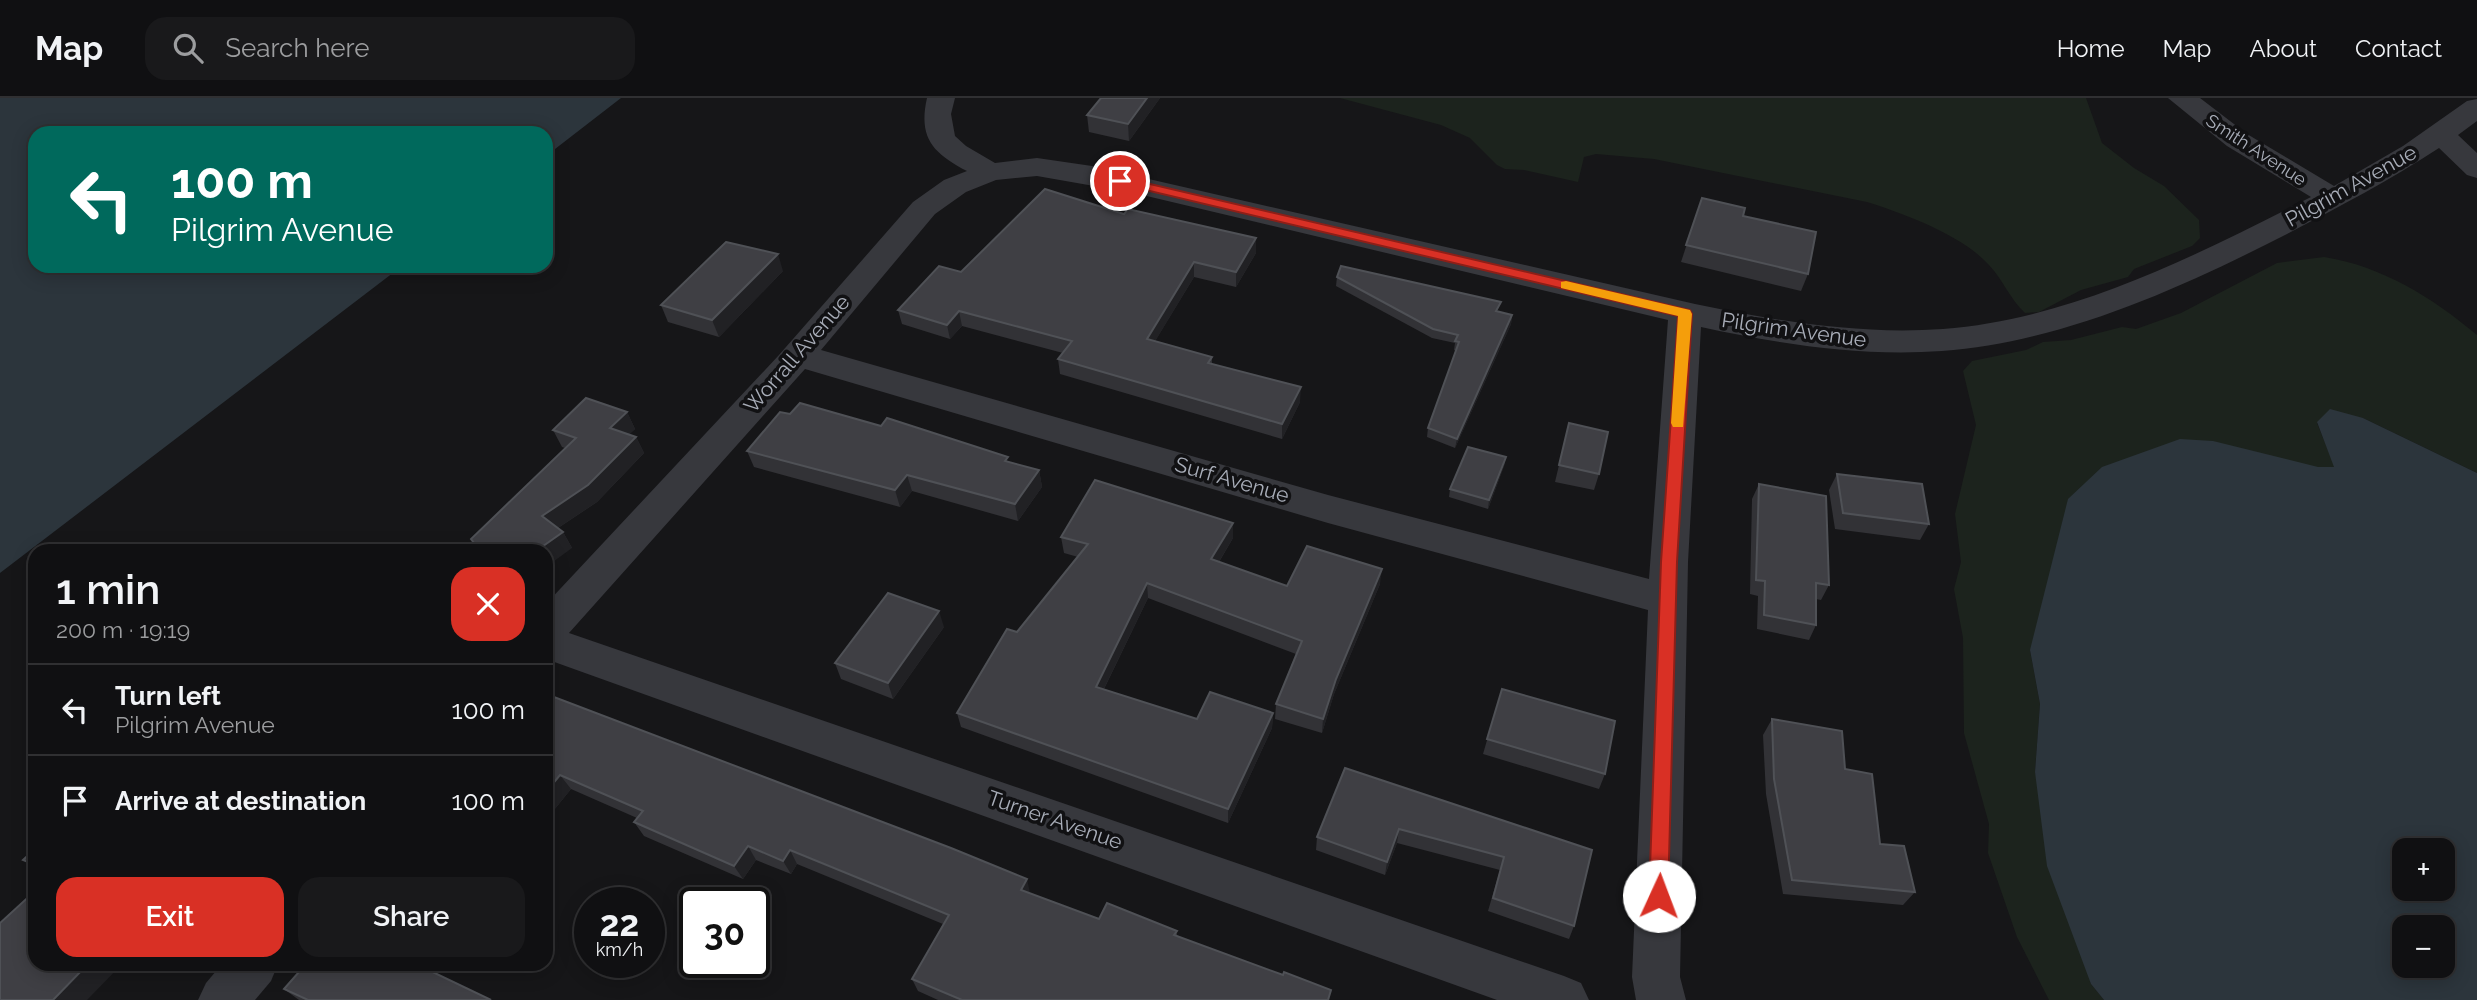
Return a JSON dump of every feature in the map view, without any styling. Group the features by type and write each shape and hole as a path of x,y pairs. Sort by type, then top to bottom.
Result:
{"street":[{"path":"941,98 937,122 942,141 955,152 991,172"},
{"name":"Smith Avenue","path":"2182,98 2237,140 2333,198"},
{"name":"Pilgrim Avenue","path":"991,172 1037,167 1104,177 1685,314 1777,330 1879,341 1934,341 1984,334 2091,306 2230,250 2333,198 2441,134 2477,107"},
{"path":"2441,134 2477,169"},
{"name":"Worrall Avenue","path":"553,623 797,355 924,208 955,186 991,172"},
{"path":"1661,1000 1656,977 1668,600 1685,314"},
{"name":"Surf Avenue","path":"797,355 1328,509 1668,600"},
{"name":"Turner Avenue","path":"553,644 1564,1000"},
{"path":"223,1000 248,971"}],"shaded area":[{"path":"0,98 621,98 553,151 553,126 28,126 28,273 393,273 38,544 28,544 28,552 0,573"},
{"path":"1340,98 2086,98 2102,143 2134,168 2164,186 2199,220 2200,238 2192,246 2134,269 2128,277 2081,290 2039,312 2025,313 1989,265 1964,244 1915,219 1867,202 1654,159 1596,154 1584,157 1578,182 1524,170 1505,169 1497,165 1470,138 1441,125"},
{"path":"2324,257 2366,268 2406,286 2443,308 2477,335 2477,473 2363,418 2317,423 2335,467 2318,467 2030,650 2040,704 2035,772 2091,984 2104,1000 2049,1000 2017,937 1988,853 1989,824 1964,733 1963,638 1954,589 1961,562 1955,514 1976,425 1963,371 1972,361 2026,350 2043,342 2071,340 2122,327 2136,329 2181,313 2277,263"},
{"path":"2330,409 2363,418 2477,473 2477,1000 2104,1000 2091,984 2047,866 2035,772 2040,704 2030,650 2068,499 2102,467 2180,439 2213,441 2318,467 2334,467 2317,422"}],"building":[{"path":"1101,98 1147,98 1128,124 1087,115"},
{"path":"1045,189 1124,214 1128,209 1256,238 1236,272 1194,262 1147,339 1212,357 1208,363 1301,387 1282,424 1058,359 1072,341 959,311 947,325 898,310 939,266 961,272"},
{"path":"1702,198 1745,208 1743,216 1816,232 1808,274 1686,245"},
{"path":"726,242 778,254 712,320 661,305"},
{"path":"1341,266 1501,302 1496,311 1512,315 1457,439 1428,428 1459,342 1455,341 1458,335 1433,329 1337,277"},
{"path":"586,398 627,412 610,428 636,437 588,485 542,516 563,532 546,544 472,544 474,543 471,539 576,438 553,430"},
{"path":"800,403 881,426 887,418 1008,457 1005,461 1039,470 1015,504 907,475 895,490 747,451 780,412 790,414"},
{"path":"1569,423 1608,432 1599,474 1559,465"},
{"path":"1468,447 1506,457 1489,500 1450,489"},
{"path":"1837,474 1922,484 1929,524 1843,513"},
{"path":"1095,480 1233,523 1211,559 1287,586 1307,546 1382,569 1336,679 1323,719 1276,704 1302,641 1147,583 1096,687 1197,719 1210,692 1273,713 1228,809 957,713 1007,629 1017,632 1088,544 1061,537"},
{"path":"1759,484 1826,496 1829,585 1816,583 1816,625 1764,615 1765,581 1756,580"},
{"path":"888,593 939,611 888,683 835,663"},
{"path":"1502,689 1615,721 1605,774 1487,739"},
{"path":"553,697 1027,879 1021,890 1099,919 1107,903 1177,931 1174,935 1331,990 1328,1000 962,1000 912,979 949,915 790,850 783,861 748,846 734,866 634,822 643,811 560,775 553,784"},
{"path":"1772,719 1842,731 1845,769 1872,774 1880,844 1904,846 1915,892 1792,880 1774,779"},
{"path":"1345,768 1592,850 1574,926 1493,898 1504,857 1399,829 1387,862 1317,837"},
{"path":"28,897 28,971 81,971 53,1000 0,1000 0,923"},
{"path":"300,971 431,971 491,1000 308,1000 284,989"}],"slow traffic":[{"path":"1566,285 1685,314 1678,423"}],"route":[{"path":"1120,181 1685,314 1669,562 1659,896"}]}
